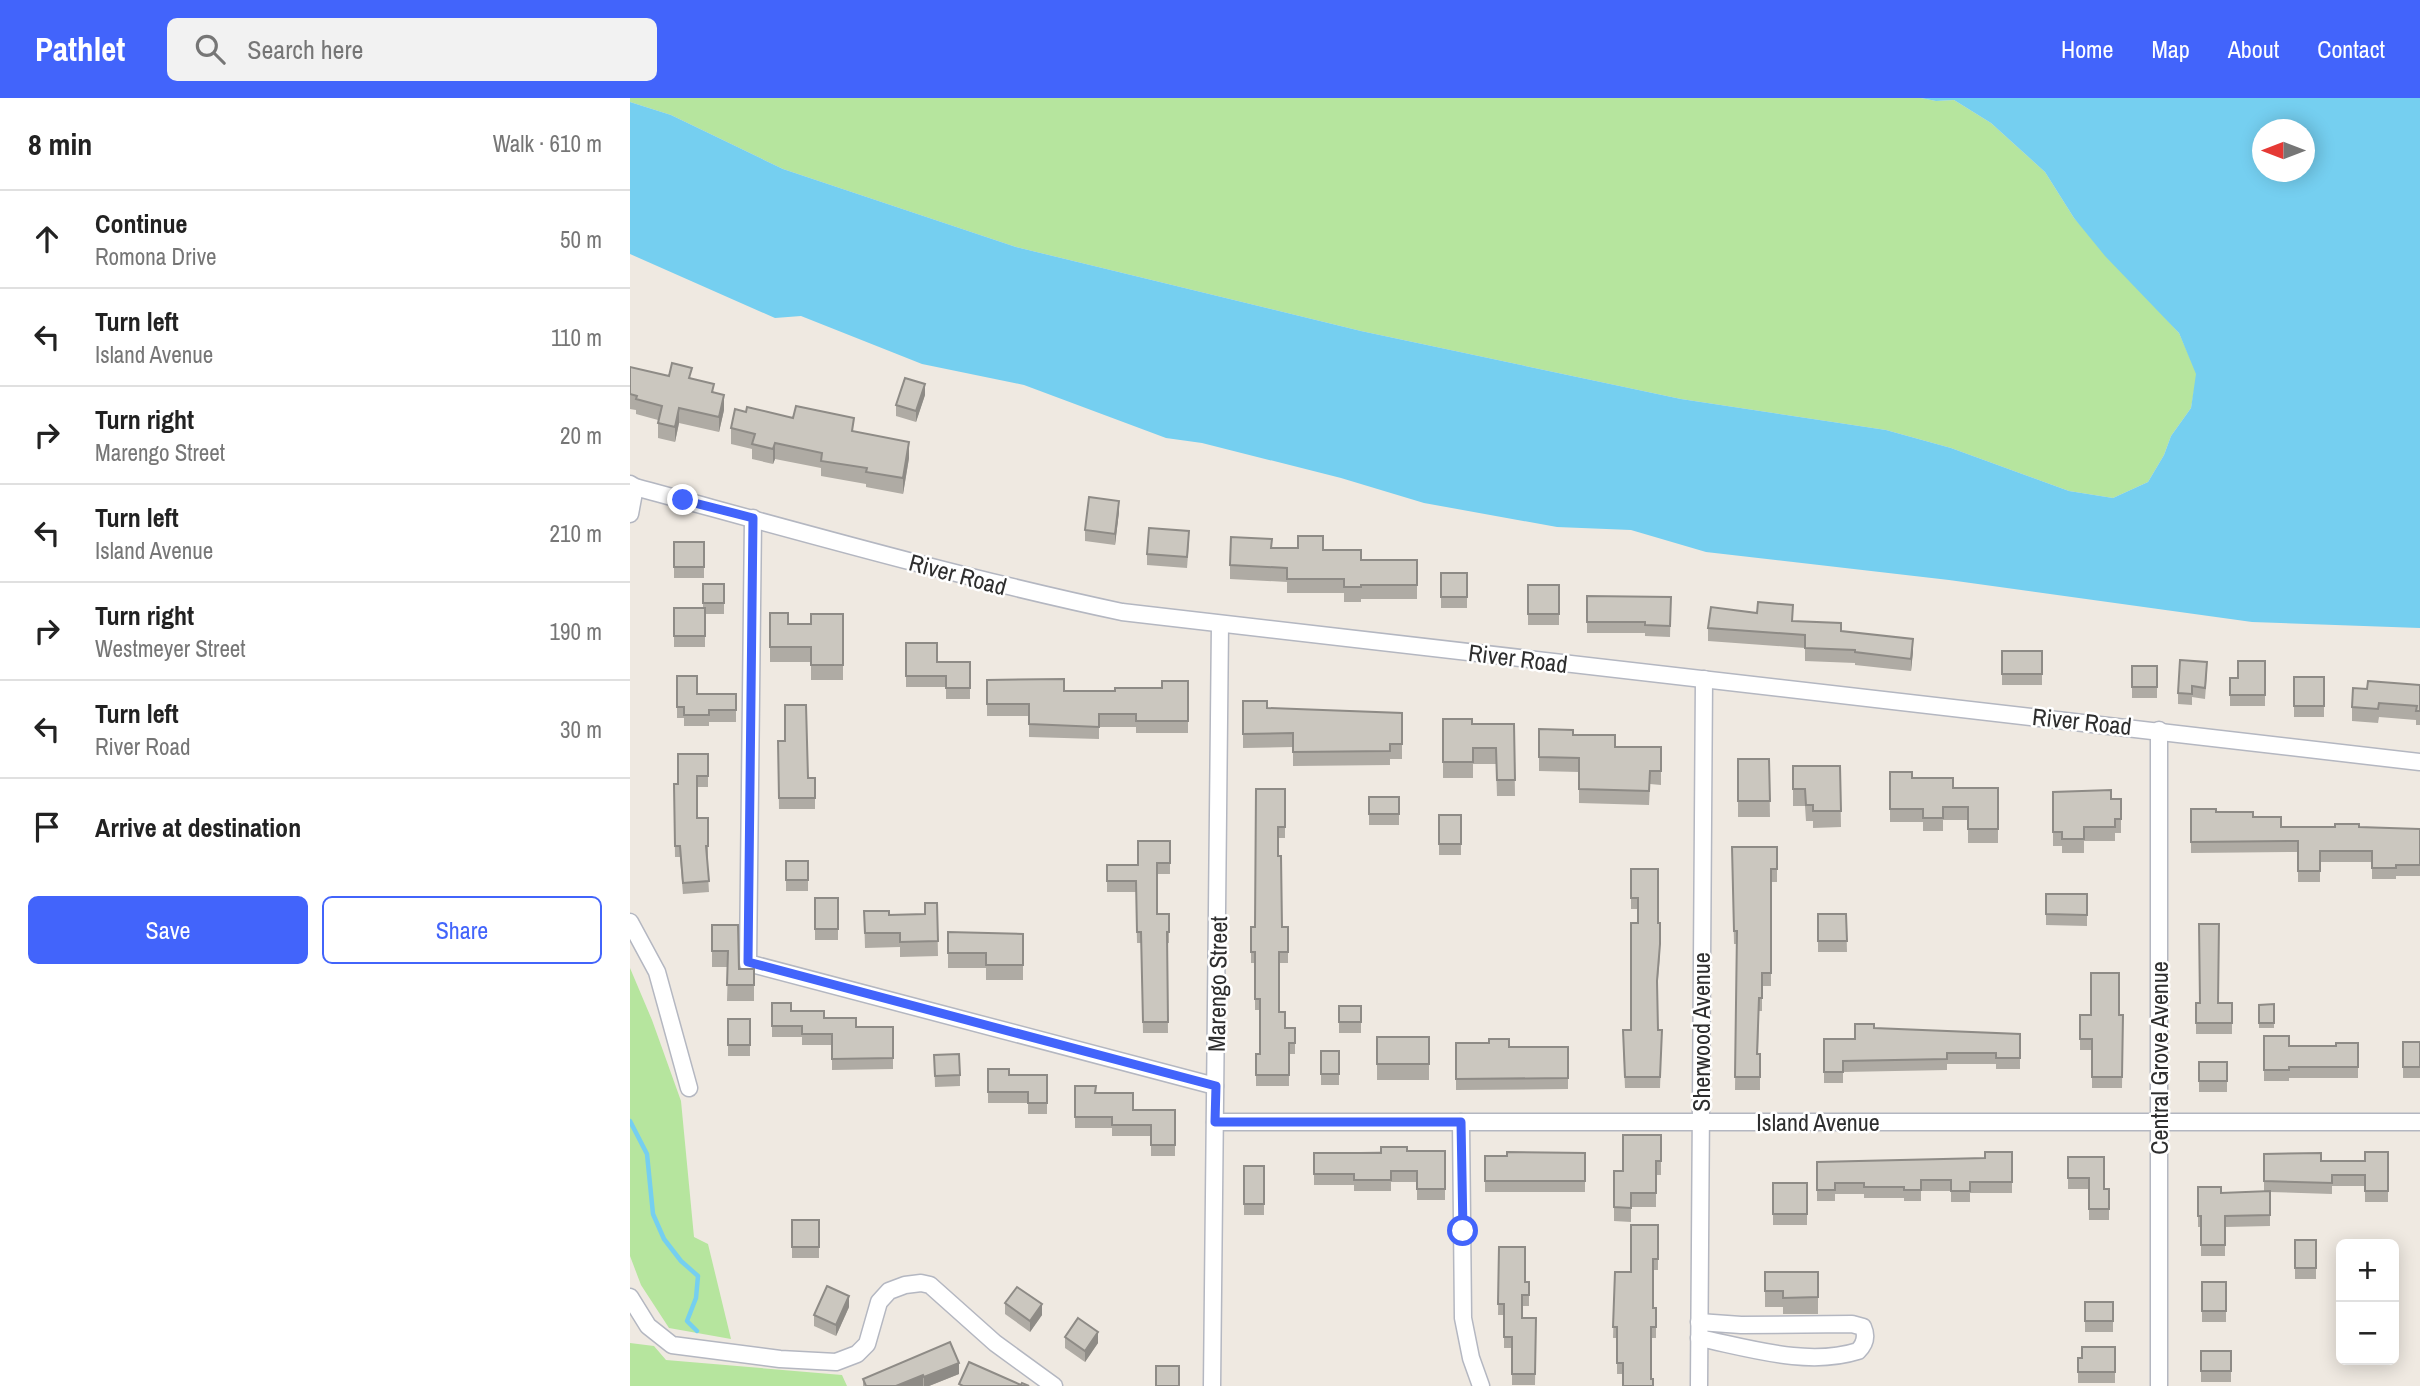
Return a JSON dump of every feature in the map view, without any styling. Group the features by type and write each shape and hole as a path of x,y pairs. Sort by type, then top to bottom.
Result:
{"street":[{"path":"630,514 633,486"},
{"name":"River Road","path":"633,486 1047,596 1122,612 2420,761"},
{"path":"753,518 748,962 1216,1086"},
{"name":"Marengo Street","path":"1212,1386 1220,624"},
{"name":"Sherwood Avenue","path":"1699,1386 1704,679"},
{"name":"Central Grove Avenue","path":"2159,730 2159,1386"},
{"path":"630,922 657,972 689,1088"},
{"name":"Island Avenue","path":"1215,1122 2420,1122"},
{"path":"1461,1122 1463,1318 1471,1358 1481,1386"},
{"path":"630,1297 648,1326 672,1345 780,1359 836,1362 846,1359 867,1345 879,1302 884,1296 905,1285 921,1283 930,1285 995,1343 1054,1386"},
{"path":"1852,1324 1863,1327 1865,1341 1858,1351 1822,1356 1779,1354 1699,1330 1741,1325 1852,1324"}],"green space":[{"path":"630,98 1954,100 1991,123 2045,172 2074,218 2179,333 2197,374 2191,408 2171,436 2164,455 2148,482 2113,498 2069,491 1951,448 1886,430 1681,399 1361,331 1016,247 783,169 671,115 630,102"},
{"path":"630,968 681,1101 694,1237 708,1244 731,1339 669,1328 641,1285 630,1256"},
{"path":"630,1343 654,1346 666,1360 842,1375 847,1386 630,1386"}],"water":[{"path":"1921,98 2420,98 2420,628 2252,622 1949,580 1706,552 1631,530 1557,527 1424,503 1341,478 1202,443 1166,438 1024,385 922,364 801,316 775,318 630,254 630,102 671,115 783,169 1016,247 1361,331 1681,399 1886,430 1951,448 2069,491 2113,498 2148,482 2164,455 2171,436 2191,408 2196,374 2179,333 2105,256 2074,218 2045,172 1991,123 1954,100"}],"building":[{"path":"672,363 692,368 689,378 714,384 712,392 724,395 719,417 679,408 675,427 658,423 662,406 636,399 637,396 630,394 630,367 669,376"},
{"path":"905,378 925,384 916,411 896,405"},
{"path":"796,406 854,418 852,431 909,442 903,478 866,472 867,468 821,461 822,453 775,443 773,449 752,444 755,434 731,428 735,409 746,412 747,407 793,418"},
{"path":"1089,497 1119,501 1115,534 1085,530"},
{"path":"1149,528 1189,531 1187,557 1147,554"},
{"path":"1298,536 1323,536 1323,550 1361,550 1361,560 1417,560 1417,585 1344,587 1344,579 1287,579 1287,568 1230,565 1231,537 1272,539 1271,548 1298,548"},
{"path":"674,542 704,542 704,567 674,567"},
{"path":"1441,573 1467,573 1467,597 1441,597"},
{"path":"703,584 724,584 724,603 703,603"},
{"path":"1528,585 1559,585 1559,614 1528,614"},
{"path":"1587,596 1671,597 1670,626 1645,625 1645,622 1587,622"},
{"path":"1758,602 1793,605 1792,621 1841,623 1841,631 1913,639 1911,659 1855,650 1805,648 1805,635 1708,628 1711,607 1757,613"},
{"path":"674,608 705,608 705,636 674,636"},
{"path":"770,613 788,613 788,624 811,624 811,614 843,614 843,665 811,665 811,647 770,647"},
{"path":"906,643 937,643 937,662 970,662 970,688 946,688 946,676 906,676"},
{"path":"2002,651 2042,651 2042,674 2002,674"},
{"path":"2180,660 2207,662 2205,688 2192,686 2192,694 2178,693"},
{"path":"2238,661 2265,661 2265,695 2230,695 2230,678 2238,678"},
{"path":"2132,666 2157,666 2157,687 2132,687"},
{"path":"677,676 697,676 697,694 736,694 736,710 709,710 709,715 684,715 684,707 677,707"},
{"path":"2294,677 2324,677 2324,706 2294,706"},
{"path":"1064,679 1064,691 1162,688 1162,681 1188,681 1188,721 1136,721 1136,714 1099,714 1099,727 1029,724 1029,704 987,704 987,680"},
{"path":"2368,681 2420,685 2420,711 2416,711 2417,706 2379,703 2378,709 2352,707 2353,688 2367,689"},
{"path":"1243,701 1267,701 1267,708 1402,713 1402,744 1390,744 1390,751 1293,752 1293,733 1243,734"},
{"path":"785,705 806,705 808,778 815,778 815,798 779,798 778,741 785,741"},
{"path":"1443,719 1472,719 1472,724 1514,724 1515,780 1497,780 1496,748 1473,748 1473,762 1443,762"},
{"path":"1539,729 1573,730 1573,735 1615,735 1615,747 1661,747 1661,771 1650,771 1649,791 1579,789 1579,758 1539,757"},
{"path":"678,754 708,754 708,776 697,776 697,818 708,818 706,846 709,881 683,883 680,846 675,846 674,784 678,784"},
{"path":"1738,759 1769,759 1770,801 1738,801"},
{"path":"1793,766 1840,766 1841,811 1813,811 1813,805 1806,805 1805,789 1793,789"},
{"path":"1890,772 1912,772 1912,778 1953,778 1953,788 1998,788 1998,829 1968,829 1968,807 1943,807 1943,818 1923,818 1923,809 1890,809"},
{"path":"1256,789 1285,789 1285,827 1278,827 1278,856 1281,856 1282,927 1288,927 1288,952 1279,952 1279,1012 1285,1012 1285,1028 1295,1028 1295,1043 1289,1043 1289,1075 1256,1075 1256,1054 1260,1054 1260,999 1255,999 1255,952 1251,952 1251,927 1255,927"},
{"path":"2111,790 2111,799 2121,799 2121,819 2115,819 2115,827 2084,827 2084,839 2062,839 2062,832 2053,832 2053,792"},
{"path":"1369,797 1399,797 1399,814 1369,814"},
{"path":"2191,809 2253,812 2253,817 2281,817 2281,827 2359,824 2359,827 2420,829 2420,865 2372,868 2372,851 2320,851 2320,871 2298,871 2298,841 2191,842"},
{"path":"1439,815 1461,815 1461,844 1439,844"},
{"path":"1138,841 1170,841 1170,863 1157,863 1157,914 1169,914 1168,1022 1143,1022 1141,932 1137,932 1136,881 1107,881 1107,865 1138,865"},
{"path":"1732,847 1777,847 1777,869 1771,869 1771,973 1762,973 1762,998 1759,998 1757,1054 1760,1054 1760,1077 1735,1077 1737,931 1734,931"},
{"path":"786,861 808,861 808,880 786,880"},
{"path":"1631,869 1658,869 1658,1030 1662,1030 1660,1077 1625,1077 1623,1030 1631,1030 1631,923 1638,923 1638,898 1631,898"},
{"path":"2046,894 2087,894 2087,915 2046,914"},
{"path":"815,898 838,898 838,929 815,929"},
{"path":"925,903 937,903 938,941 900,942 900,933 865,933 864,911 889,911 889,915 925,914"},
{"path":"1818,914 1846,914 1847,941 1818,941"},
{"path":"2199,924 2219,924 2218,1003 2232,1003 2232,1023 2196,1023 2196,1003 2200,1003"},
{"path":"712,925 738,925 739,969 754,969 754,985 727,985 728,951 712,951"},
{"path":"948,932 1023,934 1023,965 986,965 986,953 948,953"},
{"path":"2091,973 2119,973 2119,1015 2123,1015 2122,1077 2092,1077 2092,1039 2080,1039 2080,1015 2091,1015"},
{"path":"772,1003 791,1003 791,1011 824,1011 824,1018 856,1018 856,1027 893,1027 893,1058 832,1059 832,1034 802,1034 802,1026 772,1026"},
{"path":"2274,1004 2274,1023 2259,1023 2259,1005"},
{"path":"1339,1006 1361,1006 1361,1022 1339,1022"},
{"path":"728,1019 750,1019 750,1045 728,1045"},
{"path":"1855,1024 1874,1024 1874,1028 2020,1034 2020,1058 1996,1058 1996,1053 1947,1053 1947,1059 1843,1061 1843,1072 1824,1072 1824,1039 1855,1039"},
{"path":"2264,1036 2289,1036 2289,1046 2358,1043 2358,1067 2289,1067 2289,1070 2264,1070"},
{"path":"1377,1037 1429,1037 1429,1064 1377,1064"},
{"path":"1489,1039 1509,1039 1509,1047 1568,1047 1568,1078 1456,1079 1456,1043 1489,1043"},
{"path":"2403,1042 2420,1042 2420,1067 2403,1067"},
{"path":"1321,1051 1339,1051 1339,1074 1321,1074"},
{"path":"959,1054 960,1075 935,1076 934,1055"},
{"path":"2199,1062 2227,1062 2227,1081 2199,1081"},
{"path":"988,1069 1009,1069 1009,1075 1047,1075 1047,1103 1028,1103 1028,1092 988,1092"},
{"path":"1075,1086 1096,1086 1095,1093 1133,1093 1133,1110 1175,1110 1175,1145 1151,1145 1151,1125 1112,1125 1112,1117 1075,1117"},
{"path":"1623,1135 1661,1135 1661,1161 1656,1161 1656,1193 1631,1193 1631,1208 1614,1207 1614,1171 1623,1171"},
{"path":"1381,1147 1407,1147 1407,1151 1445,1151 1445,1189 1417,1189 1417,1171 1391,1171 1391,1180 1354,1180 1354,1174 1314,1174 1314,1153 1381,1153"},
{"path":"1507,1152 1585,1153 1585,1181 1485,1181 1485,1156 1507,1156"},
{"path":"1985,1152 2012,1152 2012,1182 1970,1182 1970,1191 1951,1191 1951,1180 1921,1180 1921,1190 1904,1190 1904,1187 1864,1187 1864,1183 1835,1183 1835,1190 1817,1190 1817,1162 1985,1158"},
{"path":"2365,1152 2388,1152 2388,1191 2365,1191 2365,1175 2332,1175 2332,1183 2264,1181 2264,1154 2321,1153 2321,1161 2365,1161"},
{"path":"2068,1157 2104,1157 2104,1189 2109,1189 2109,1209 2089,1209 2089,1178 2068,1178"},
{"path":"1244,1166 1264,1166 1264,1204 1244,1204"},
{"path":"1773,1183 1807,1183 1807,1214 1773,1214"},
{"path":"2198,1187 2221,1187 2221,1193 2270,1191 2270,1215 2225,1216 2225,1245 2201,1245"},
{"path":"792,1220 819,1220 819,1247 792,1247"},
{"path":"1631,1225 1658,1225 1658,1259 1653,1259 1653,1308 1656,1308 1656,1327 1651,1327 1653,1386 1623,1386 1623,1363 1617,1363 1617,1327 1613,1327 1615,1272 1631,1272"},
{"path":"2295,1240 2316,1240 2316,1268 2295,1268"},
{"path":"1499,1247 1525,1247 1525,1282 1529,1282 1529,1295 1522,1295 1522,1318 1536,1318 1535,1374 1512,1374 1512,1337 1504,1337 1504,1304 1498,1304"},
{"path":"1765,1272 1818,1272 1818,1297 1783,1298 1783,1291 1765,1291"},
{"path":"2202,1282 2226,1282 2226,1311 2202,1311"},
{"path":"827,1286 849,1296 836,1325 814,1315"},
{"path":"1017,1287 1042,1304 1030,1321 1005,1303"},
{"path":"2085,1302 2113,1302 2113,1321 2085,1321"},
{"path":"1078,1318 1098,1332 1085,1351 1065,1337"},
{"path":"950,1342 959,1363 896,1386 866,1386 863,1379"},
{"path":"2082,1347 2115,1347 2115,1372 2078,1372 2078,1358 2082,1358"},
{"path":"2201,1351 2231,1351 2231,1371 2201,1371"},
{"path":"969,1362 1029,1386 963,1386 959,1384"},
{"path":"1156,1366 1179,1366 1179,1386 1156,1386"}],"waterway":[{"path":"630,1121 647,1154 653,1214 664,1239 681,1261 698,1276 696,1298 687,1321 697,1331"}],"route":[{"path":"683,500 753,518 748,962 1216,1086 1215,1122 1461,1122 1463,1231"}]}
